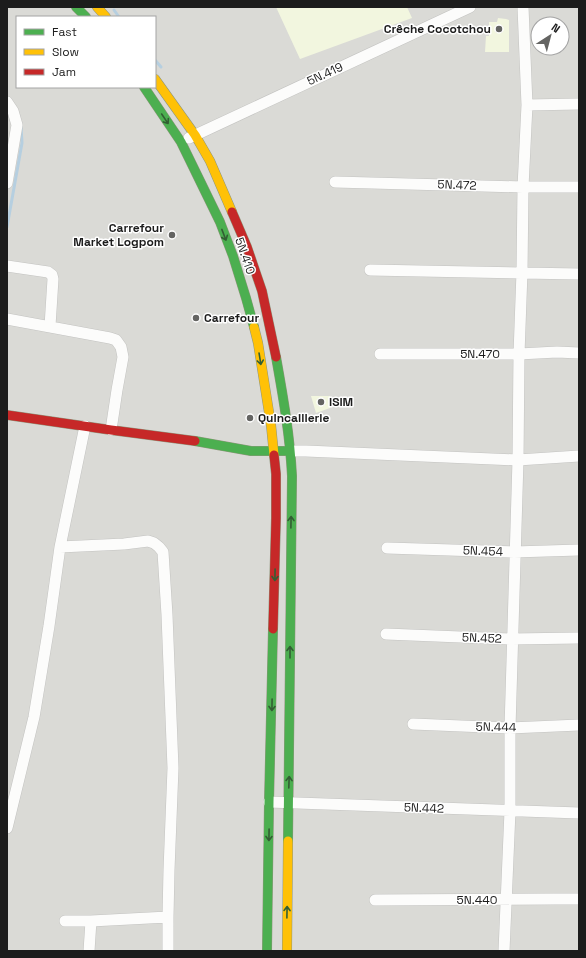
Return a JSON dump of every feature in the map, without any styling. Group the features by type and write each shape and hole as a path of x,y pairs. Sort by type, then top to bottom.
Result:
{"main road":[{"path":"76,7 85,16"},
{"path":"97,7 105,16"},
{"path":"156,80 195,135 210,161 247,247 262,290 275,349 285,406 292,476 287,951"},
{"name":"5N.410","path":"145,88 181,142 220,222 233,256 258,343 271,425 276,474 276,518 267,951"},
{"path":"7,415 185,439 251,451 290,451"},
{"path":"275,558 291,558"}],"street":[{"name":"5N.419","path":"181,142 470,7"},
{"path":"504,951 510,811 510,728 514,552 518,460 523,187 527,105 523,7"},
{"path":"7,102 13,111 17,125 7,183"},
{"path":"527,105 579,104"},
{"name":"5N.472","path":"335,182 579,187"},
{"path":"7,266 48,272 52,275 50,326"},
{"path":"370,270 579,274"},
{"path":"7,319 50,326 116,340 121,346 123,357 116,390 111,430"},
{"name":"5N.470","path":"380,354 579,353"},
{"path":"7,828 34,717 60,547 85,426"},
{"path":"290,451 518,460 579,456"},
{"path":"60,547 124,544 148,541 154,543 162,552 167,614 173,768 168,951"},
{"name":"5N.454","path":"387,548 514,552 579,550"},
{"name":"5N.452","path":"386,634 512,639 579,638"},
{"name":"5N.444","path":"413,724 510,728 579,725"},
{"name":"5N.442","path":"269,802 579,813"},
{"name":"5N.440","path":"375,900 579,899"},
{"path":"65,921 168,917"},
{"path":"89,951 91,920"}],"shaded area":[{"path":"7,7 579,7 579,951 7,951"},
{"path":"276,7 407,7 412,18 300,59"},
{"name":"Crêche Cocotchou","path":"498,18 509,20 509,52 485,52 486,36 489,36 489,22 497,22"},
{"name":"ISIM","path":"311,396 330,396 330,408 316,413"}],"waterway":[{"path":"114,10 118,16"},
{"path":"156,61 161,67"},
{"path":"7,227 22,143 21,126"}],"traffic: fast":[{"path":"76,7 85,16"},
{"path":"145,88 181,142 220,222 233,256 254,327"},
{"path":"276,357 284,401 292,476 288,841"},
{"path":"195,441 251,451 285,451"},
{"path":"267,951 273,629"}],"traffic: slow":[{"path":"97,7 105,16"},
{"path":"156,80 195,135 210,161 232,212"},
{"path":"254,327 258,343 271,425 274,455"},
{"path":"287,951 288,841"}],"traffic: jam":[{"path":"232,212 247,247 262,291 276,357"},
{"path":"7,415 195,441"},
{"path":"273,629 276,518 276,474 274,455"}],"place":[{"name":"Crêche Cocotchou","path":"499,29"},
{"name":"Carrefour Market Logpom","path":"172,235"},
{"name":"Carrefour","path":"196,318"},
{"name":"ISIM","path":"321,402"},
{"name":"Quincaillerie","path":"250,418"}]}
